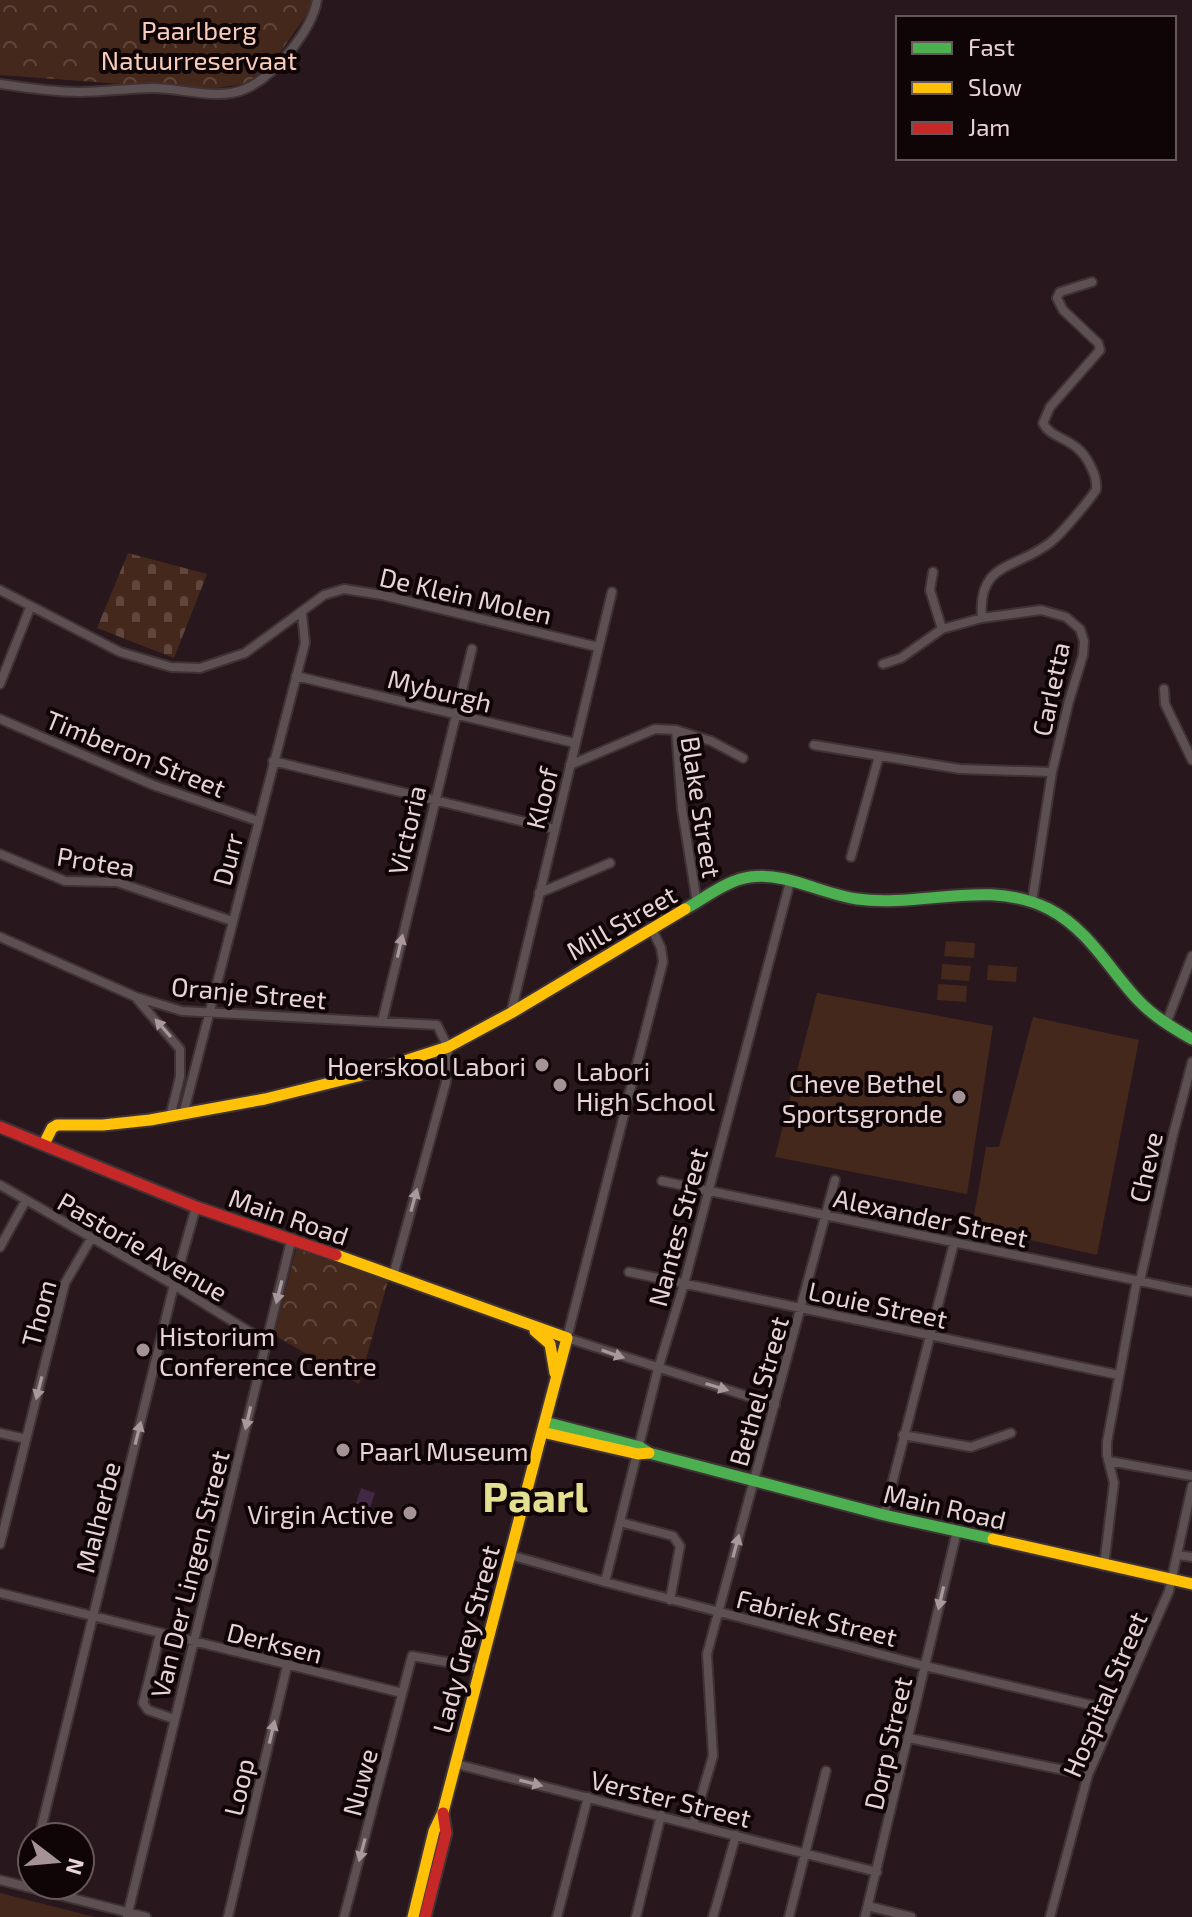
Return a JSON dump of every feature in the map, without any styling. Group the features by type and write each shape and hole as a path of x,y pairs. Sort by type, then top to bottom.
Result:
{"main road":[{"name":"Mill Street","path":"44,1144 52,1128 57,1125 103,1125 176,1116 317,1087 448,1047 743,877 762,875 859,900 983,895 1032,902 1064,918 1082,933 1140,1001 1166,1024 1192,1039"},
{"name":"Main Road","path":"0,1127 196,1207 567,1338"},
{"path":"522,1323 550,1344 555,1384"},
{"name":"Lady Grey Street","path":"413,1917 567,1338"},
{"path":"544,1427 642,1451"},
{"name":"Main Road","path":"642,1451 884,1515 1192,1584"},
{"name":"Lady Grey Street","path":"425,1917 446,1833 443,1812"}],"street":[{"path":"0,84 78,92 152,88 237,92 264,77 298,41 311,19 317,0"},
{"path":"982,618 982,590 990,578 1050,543 1096,490 1096,480 1080,448 1043,426 1050,407 1100,350 1098,343 1063,310 1057,300 1060,292 1092,282"},
{"path":"933,572 930,590 942,629"},
{"name":"De Klein Molen","path":"302,614 324,595 353,589 598,647"},
{"path":"0,590 120,652 171,667 200,668 245,653 302,614"},
{"name":"Kloof","path":"511,1013 612,592"},
{"path":"0,684 30,608"},
{"name":"Carletta","path":"883,664 901,658 942,629 982,618 1041,610 1066,617 1080,629 1084,641 1083,655 1052,772 1032,902"},
{"name":"Durr","path":"176,1116 208,1015 305,643 302,614"},
{"name":"Victoria","path":"382,1022 472,649"},
{"name":"Myburgh","path":"296,676 575,743"},
{"path":"1164,689 1165,704 1192,760"},
{"name":"Timberon Street","path":"0,719 153,785 258,821"},
{"name":"Blake Street","path":"570,765 655,729 676,730 682,809 697,903"},
{"path":"676,730 711,741 743,758"},
{"path":"814,745 960,769 1052,772"},
{"path":"851,857 879,756"},
{"path":"273,761 554,829"},
{"name":"Protea","path":"0,854 65,881 117,882 232,921"},
{"path":"539,893 610,863"},
{"name":"Nantes Street","path":"605,1582 642,1451 658,1369 684,1284 790,882"},
{"path":"652,929 661,948 663,962 567,1338 775,1405"},
{"name":"Oranje Street","path":"0,937 164,1007 208,1015 437,1025 448,1047"},
{"path":"1166,1024 1192,956"},
{"path":"136,997 180,1049 176,1116"},
{"path":"393,1276 446,1082 448,1047"},
{"name":"Cheve","path":"1104,1566 1114,1483 1107,1442 1139,1280 1192,1062"},
{"name":"Bethel Street","path":"693,1824 713,1756 707,1654 835,1180"},
{"name":"Alexander Street","path":"662,1181 1192,1292"},
{"name":"Pastorie Avenue","path":"0,1185 266,1342"},
{"path":"0,1247 26,1200"},
{"name":"Malherbe","path":"43,1821 174,1285 196,1207"},
{"name":"Thom","path":"0,1544 65,1283 92,1237"},
{"name":"Van Der Lingen Street","path":"127,1914 291,1241"},
{"path":"884,1515 954,1243"},
{"name":"Louie Street","path":"629,1272 1119,1375"},
{"path":"0,1433 26,1439"},
{"path":"903,1435 971,1447 1011,1433"},
{"path":"1109,1461 1192,1476"},
{"name":"Hospital Street","path":"1050,1917 1088,1775 1154,1630 1173,1579 1192,1486"},
{"path":"620,1522 673,1536 677,1540 680,1546 670,1600"},
{"name":"Dorp Street","path":"865,1917 957,1531"},
{"name":"Fabriek Street","path":"510,1555 925,1666 1116,1711"},
{"path":"1177,1555 1192,1557"},
{"name":"Derksen","path":"0,1593 402,1693"},
{"path":"160,1634 143,1703 148,1710 174,1719"},
{"name":"Nuwe","path":"344,1917 412,1656 481,1668"},
{"name":"Loop","path":"228,1917 287,1666"},
{"path":"1092,1707 1097,1725 1094,1761"},
{"path":"909,1738 1088,1775"},
{"name":"Verster Street","path":"456,1764 877,1872"},
{"path":"789,1917 826,1771"},
{"path":"557,1917 588,1797"},
{"path":"636,1917 661,1815"},
{"path":"713,1917 736,1835"},
{"path":"78,1901 146,1917"},
{"path":"868,1906 911,1917"}],"green space":[{"name":"Paarlberg Natuurreservaat","path":"0,0 317,0 260,81 205,90 0,75"},
{"path":"128,553 207,574 174,658 97,628"},
{"path":"946,941 975,943 974,958 944,956"},
{"path":"942,964 971,966 969,981 941,979"},
{"path":"988,965 1017,967 1016,982 987,980"},
{"path":"938,984 967,986 966,1002 937,1000"},
{"path":"817,993 993,1026 967,1194 775,1157"},
{"path":"1033,1017 1139,1040 1097,1255 972,1227 986,1147 999,1147"},
{"path":"296,1249 388,1281 359,1384 274,1335"},
{"path":"0,1893 16,1897 16,1901 32,1901 95,1917 0,1917"}],"shaded area":[{"path":"361,1488 375,1493 365,1523 351,1519"}],"traffic: fast":[{"path":"685,909 733,882 764,876 791,880 857,899 881,901 978,895 1026,900 1049,909 1075,927 1144,1006 1192,1039"},
{"path":"545,1422 884,1515 993,1539"}],"traffic: slow":[{"path":"44,1144 52,1128 57,1125 103,1125 150,1120 265,1099 358,1076 448,1047 685,909"},
{"path":"336,1255 567,1338 542,1432 638,1454 649,1453"},
{"path":"535,1331 550,1344 555,1373"},
{"path":"413,1917 542,1432"},
{"path":"993,1539 1192,1584"}],"traffic: jam":[{"path":"0,1127 196,1207 336,1255"},
{"path":"425,1917 446,1833 443,1813"}],"place":[{"name":"Hoerskool Labori","path":"542,1065"},
{"name":"Labori High School","path":"560,1085"},
{"name":"Cheve Bethel Sportsgronde","path":"959,1097"},
{"name":"Historium Conference Centre","path":"143,1350"},
{"name":"Paarl Museum","path":"343,1450"},
{"name":"Virgin Active","path":"410,1513"}],"district":[{"name":"Paarl","path":"535,1495"}]}
